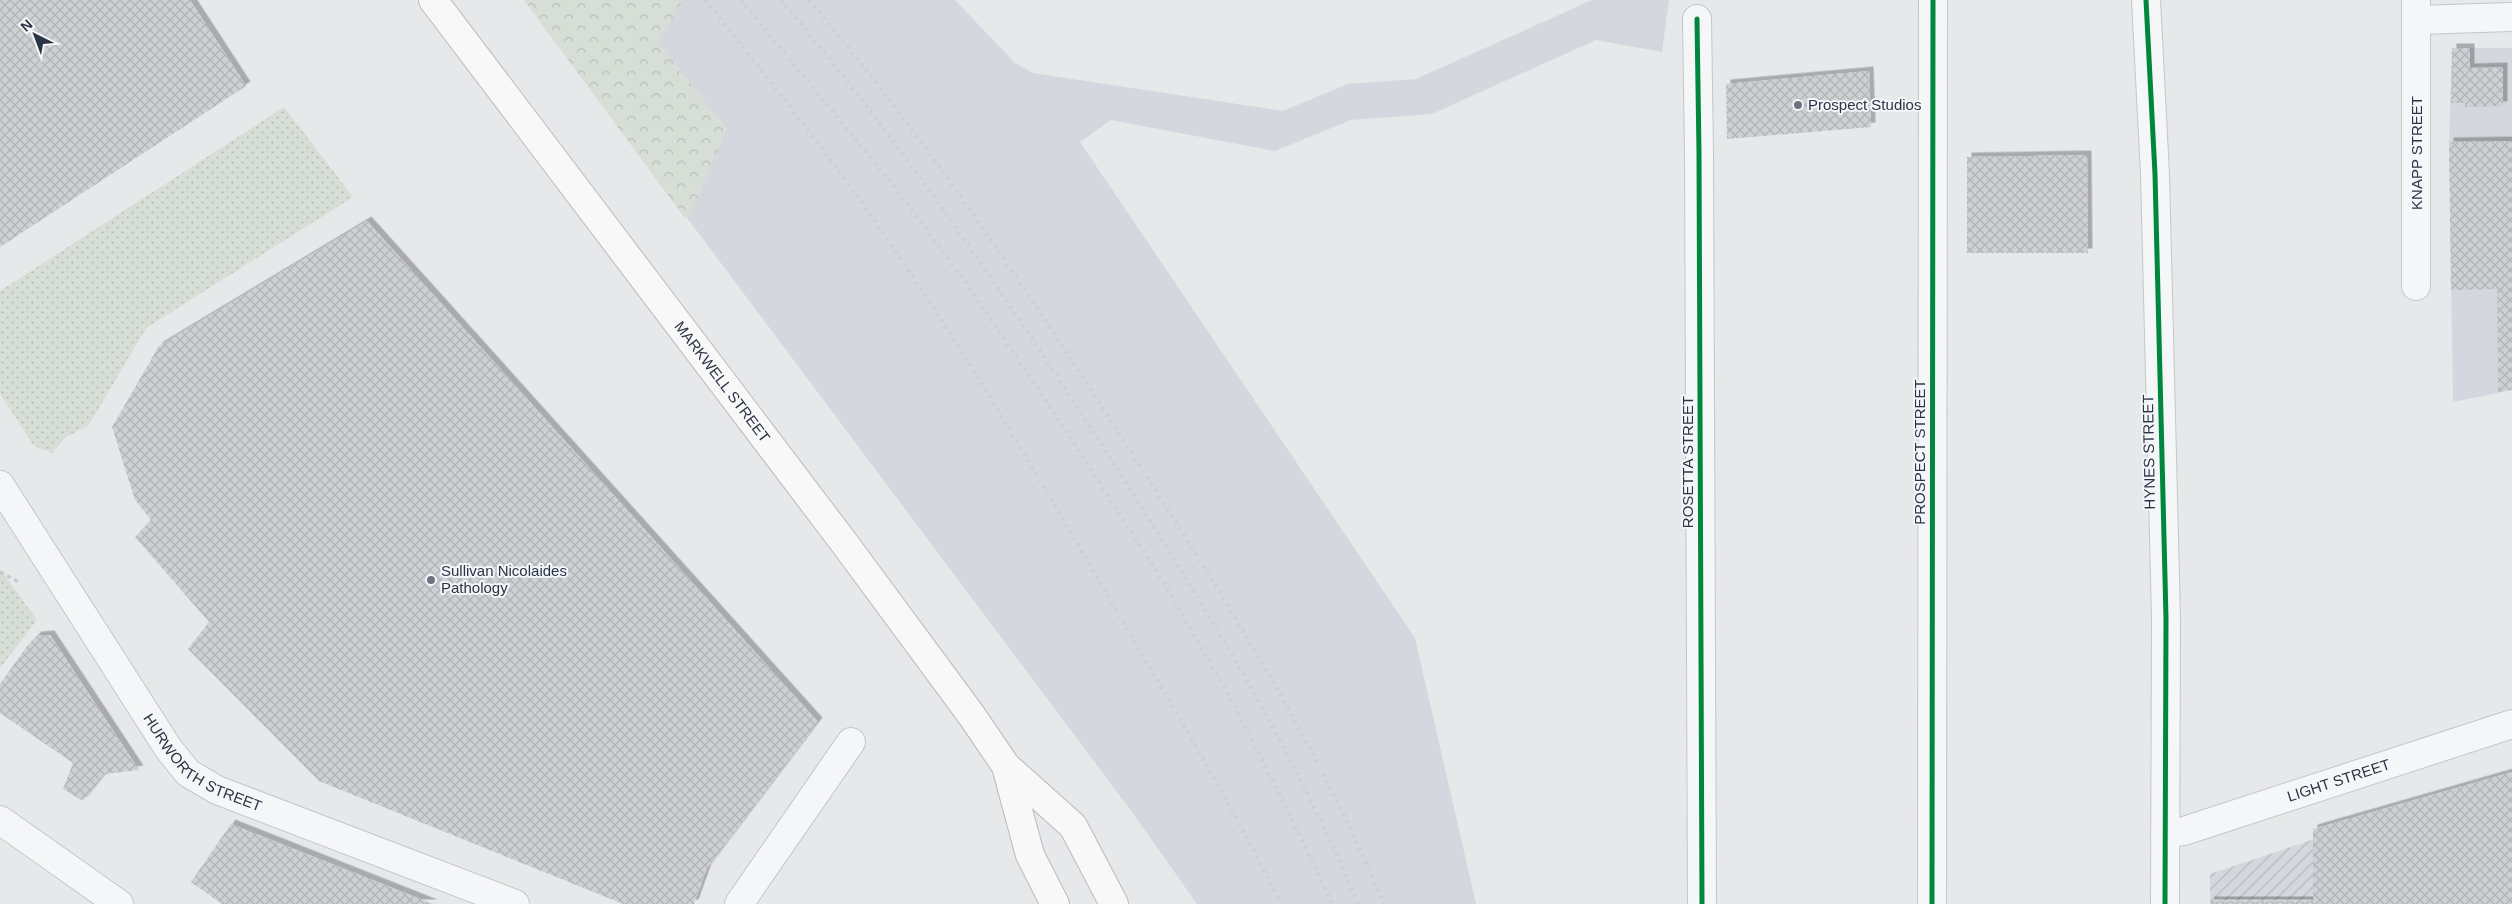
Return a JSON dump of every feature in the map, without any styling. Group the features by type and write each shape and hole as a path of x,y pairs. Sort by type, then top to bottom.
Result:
{"highway":[{"name":"MARKWELL STREET","path":"434,0 845,544 972,716 1006,766 1073,826 1114,904"},
{"name":"MARKWELL STREET","path":"1006,766 1030,855 1055,904"}],"street":[{"name":"PROSPECT STREET","path":"1932,904 1933,0"},
{"name":"HYNES STREET","path":"2146,0 2155,174 2165,579 2165,904"},
{"name":"KNAPP STREET","path":"2416,286 2417,10 2512,17"},
{"name":"ROSETTA STREET","path":"1697,19 1700,153 1702,904"},
{"name":"HURWORTH STREET","path":"0,485 168,748 188,773 218,790 515,904"},
{"name":"LIGHT STREET","path":"2165,834 2184,831 2512,724"},
{"path":"739,904 851,742"},
{"path":"0,820 119,904"}],"shaded area":[{"path":"524,0 955,0 1015,63 1033,73 1283,111 1348,84 1416,79 1592,0 1669,0 1662,52 1596,40 1432,114 1351,120 1275,151 1111,120 1080,142 1415,638 1476,904 1197,904 1132,812"},
{"path":"2452,48 2512,48 2512,390 2453,402 2449,142"},
{"path":"2512,773 2512,904 2210,904 2210,874"}],"green space":[{"path":"524,0 680,0 682,2 658,43 727,128 689,218 684,217"},
{"path":"284,107 353,197 146,328 89,425 66,437 52,453 34,446 0,394 0,291"},
{"path":"0,569 37,620 0,668"}],"building":[{"path":"0,0 190,0 246,86 0,247"},
{"path":"2452,48 2470,48 2470,68 2503,67 2503,106 2465,107 2465,103 2451,103"},
{"name":"Prospect Studios","path":"1869,71 1871,127 1727,139 1726,84"},
{"path":"2512,141 2512,390 2498,392 2497,289 2451,290 2449,142"},
{"path":"2087,155 2088,253 1967,253 1967,157"},
{"name":"Sullivan Nicolaides Pathology","path":"367,221 818,722 707,868 694,904 623,904 319,781 188,649 209,622 135,537 151,520 135,500 112,427 159,346"},
{"path":"50,635 139,770 105,774 83,801 63,789 73,763 0,713 0,684 28,645 37,636"},
{"path":"2512,772 2512,904 2210,904 2210,901 2313,901 2313,829"},
{"path":"231,824 433,904 222,904 191,882"}],"railway":[{"path":"705,0 772,84 879,227 970,366 1028,460 1178,715 1241,827 1281,904"},
{"path":"741,0 889,180 966,283 1057,417 1166,586 1231,699 1288,811 1332,904"},
{"path":"781,0 913,167 1034,342 1112,461 1180,568 1245,677 1305,789 1358,904"},
{"path":"809,0 896,109 978,221 1055,336 1201,562 1268,673 1299,729 1358,845 1384,904"}],"cycle path":[{"path":"1932,904 1933,0"},
{"path":"2146,0 2155,174 2166,618 2165,904"},
{"path":"1697,19 1702,904"}],"place":[{"name":"Prospect Studios","path":"1798,105"},
{"name":"Sullivan Nicolaides Pathology","path":"431,580"}]}
